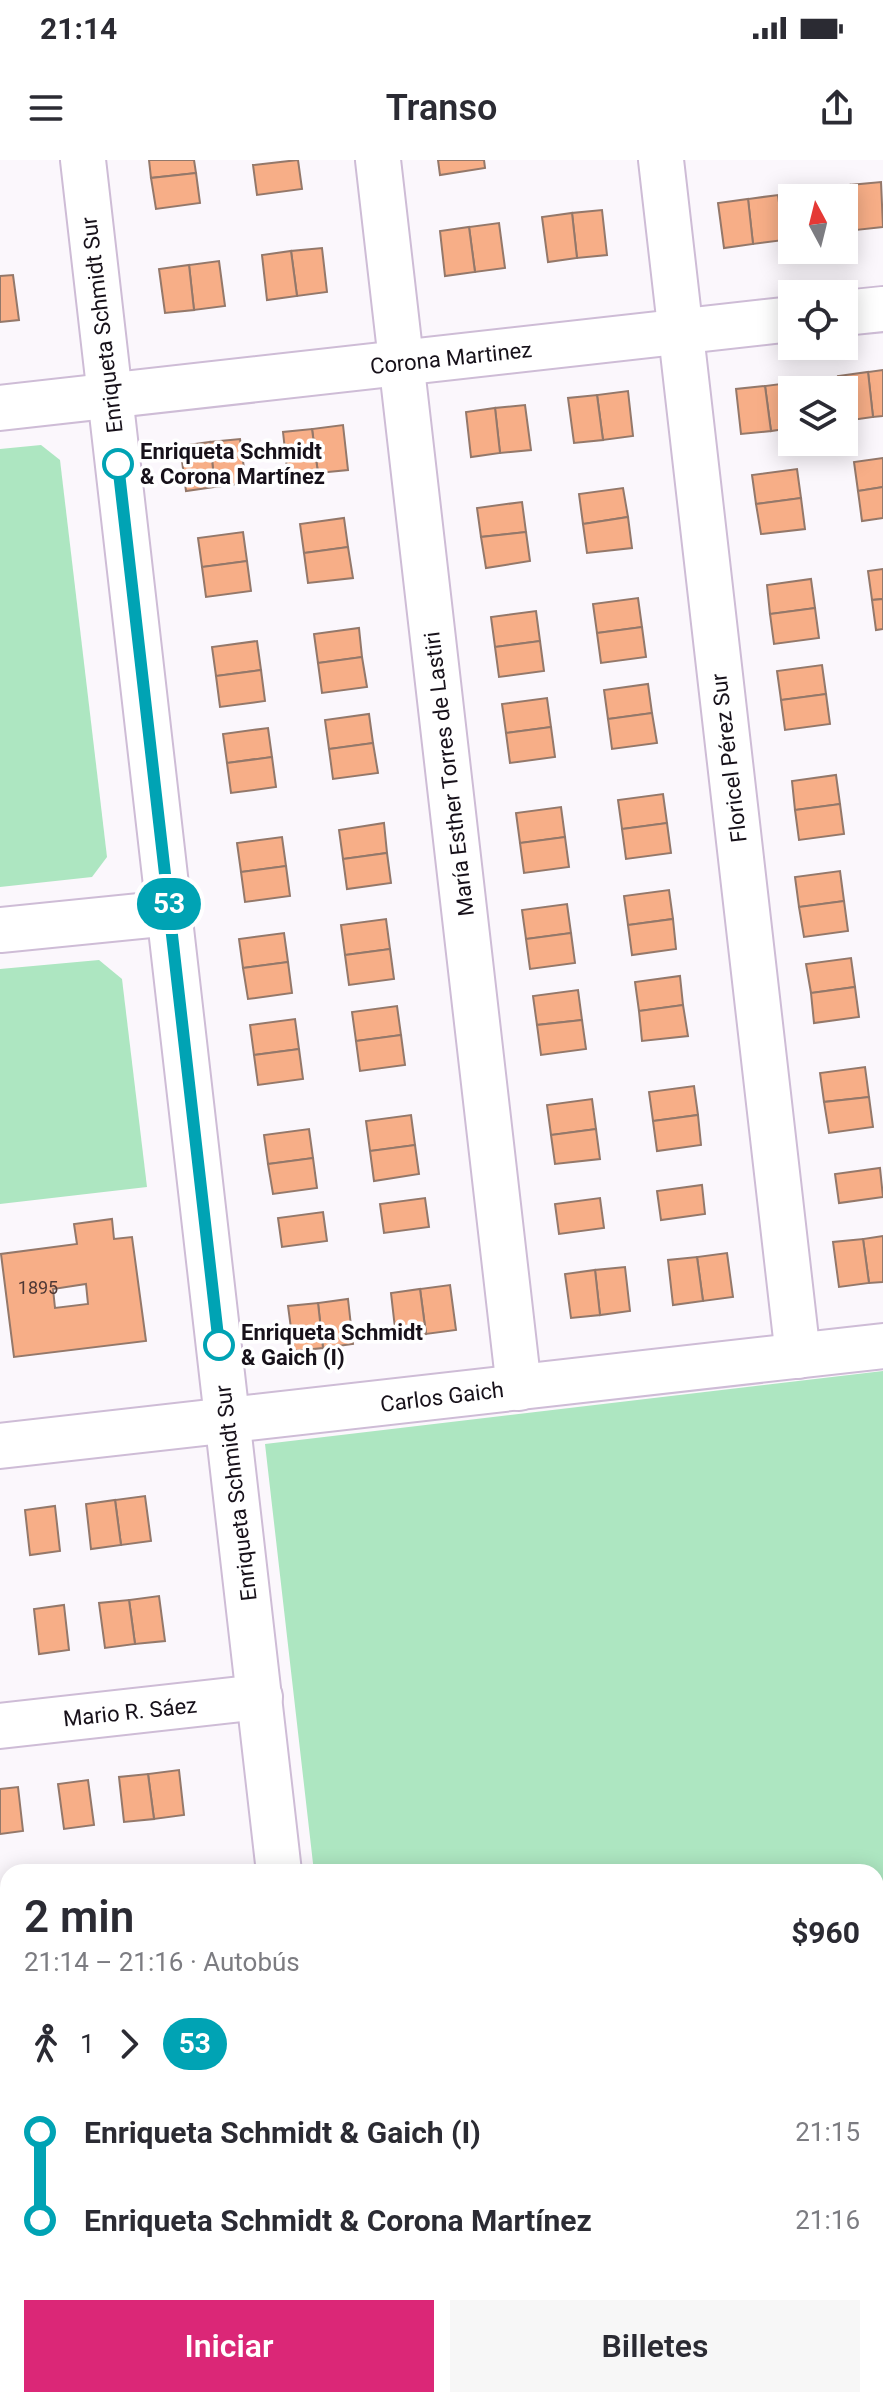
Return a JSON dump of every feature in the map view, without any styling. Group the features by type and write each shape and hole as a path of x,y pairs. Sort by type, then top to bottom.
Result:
{"street":[{"name":"Enriqueta Schmidt Sur","path":"83,160 278,1864"},
{"name":"María Esther Torres de Lastiri","path":"378,160 519,1388"},
{"name":"Floricel Pérez Sur","path":"661,160 798,1356"},
{"path":"858,312 883,309"},
{"name":"Corona Martinez","path":"0,408 778,321"},
{"path":"0,930 170,913"},
{"name":"Carlos Gaich","path":"0,1446 883,1346"},
{"name":"Mario R. Sáez","path":"0,1726 260,1697"}],"green space":[{"path":"41,445 60,460 107,857 92,877 0,887 0,449"},
{"path":"99,960 122,979 147,1187 0,1204 0,969"},
{"path":"883,1371 883,1864 313,1864 265,1444"}],"building":[{"path":"149,160 194,160 196,173 151,178"},
{"path":"298,160 302,189 257,195 253,165"},
{"path":"438,160 484,160 485,168 440,175"},
{"path":"196,173 200,203 156,209 151,178"},
{"path":"881,182 883,227 858,230 858,184"},
{"path":"778,195 778,241 753,244 748,199"},
{"path":"748,199 753,244 724,248 718,203"},
{"path":"602,210 607,255 577,258 572,213"},
{"path":"572,213 577,258 548,262 542,217"},
{"path":"499,223 505,268 475,272 469,227"},
{"path":"469,227 475,272 445,276 440,231"},
{"path":"322,248 327,292 297,296 291,251"},
{"path":"291,251 297,296 267,300 262,255"},
{"path":"219,261 225,306 194,310 189,265"},
{"path":"189,265 194,310 165,313 159,269"},
{"path":"13,275 19,320 0,322 0,276"},
{"path":"883,370 883,416 873,417 868,372"},
{"path":"868,372 873,417 858,419 858,376 838,376"},
{"path":"778,384 778,430 771,431 765,386"},
{"path":"765,386 771,431 741,434 736,389"},
{"path":"628,391 633,436 603,440 597,395"},
{"path":"597,395 603,440 574,443 568,398"},
{"path":"525,405 531,450 500,453 495,408"},
{"path":"495,408 500,453 471,457 466,412"},
{"path":"343,425 348,470 318,473 312,429"},
{"path":"312,429 318,473 288,477 283,432"},
{"path":"240,439 246,483 215,487 210,442"},
{"path":"210,442 215,487 186,491 180,446"},
{"path":"883,458 883,487 858,491 854,462"},
{"path":"797,469 801,498 756,504 752,475"},
{"path":"883,487 883,518 862,521 858,491"},
{"path":"623,488 628,517 583,524 579,494"},
{"path":"801,498 805,529 761,534 756,504"},
{"path":"522,502 526,532 481,537 477,508"},
{"path":"628,517 632,548 587,553 583,524"},
{"path":"344,518 348,547 304,553 300,524"},
{"path":"243,532 247,561 202,567 198,538"},
{"path":"526,532 530,561 486,568 481,537"},
{"path":"348,547 353,578 308,583 304,553"},
{"path":"247,561 251,591 206,597 202,567"},
{"path":"883,569 883,599 872,600 868,571"},
{"path":"811,579 815,608 770,614 767,585"},
{"path":"638,598 642,627 597,633 593,604"},
{"path":"883,599 883,629 876,630 872,600"},
{"path":"815,608 819,638 774,644 770,614"},
{"path":"536,611 540,641 495,647 491,617"},
{"path":"642,627 646,657 601,663 597,633"},
{"path":"359,628 362,657 318,663 314,634"},
{"path":"257,641 261,670 216,676 212,647"},
{"path":"540,641 544,671 499,677 495,647"},
{"path":"362,657 367,687 322,693 318,663"},
{"path":"822,665 826,694 781,700 777,671"},
{"path":"261,670 265,701 220,707 216,676"},
{"path":"648,684 652,713 608,719 604,690"},
{"path":"826,694 830,724 785,730 781,700"},
{"path":"547,698 551,727 506,733 502,704"},
{"path":"652,713 657,743 612,749 608,719"},
{"path":"369,714 373,743 329,749 325,720"},
{"path":"551,727 555,757 510,763 506,733"},
{"path":"268,728 272,757 227,763 223,734"},
{"path":"373,743 378,773 333,779 329,749"},
{"path":"272,757 276,787 231,793 227,763"},
{"path":"836,775 840,804 795,810 792,781"},
{"path":"663,794 667,823 622,829 618,800"},
{"path":"840,804 844,834 799,840 795,810"},
{"path":"561,807 565,837 520,843 516,813"},
{"path":"384,823 387,853 343,859 339,830"},
{"path":"667,823 671,853 626,859 622,829"},
{"path":"282,837 286,866 241,872 237,843"},
{"path":"565,837 569,867 524,873 520,843"},
{"path":"387,853 391,883 347,889 343,859"},
{"path":"286,866 290,896 245,902 241,872"},
{"path":"840,871 844,901 799,907 795,877"},
{"path":"669,890 673,919 628,925 624,896"},
{"path":"844,901 848,931 804,937 799,907"},
{"path":"567,904 571,933 526,939 522,910"},
{"path":"386,919 390,949 345,955 341,925"},
{"path":"673,919 676,949 632,955 628,925"},
{"path":"284,933 288,962 243,968 239,939"},
{"path":"571,933 575,963 530,969 526,939"},
{"path":"390,949 394,979 349,985 345,955"},
{"path":"851,958 855,987 811,993 806,964"},
{"path":"288,962 292,993 248,999 243,968"},
{"path":"680,976 683,1005 639,1011 635,982"},
{"path":"855,987 859,1017 814,1023 811,993"},
{"path":"578,990 582,1020 537,1025 533,996"},
{"path":"683,1005 688,1036 642,1041 639,1011"},
{"path":"397,1006 401,1035 356,1041 352,1012"},
{"path":"295,1019 299,1049 254,1055 250,1025"},
{"path":"582,1020 586,1049 541,1055 537,1025"},
{"path":"401,1035 405,1065 360,1071 356,1041"},
{"path":"299,1049 303,1079 258,1085 254,1055"},
{"path":"865,1067 869,1097 824,1102 820,1073"},
{"path":"694,1086 698,1115 653,1121 649,1092"},
{"path":"869,1097 873,1127 829,1133 824,1102"},
{"path":"592,1099 596,1129 551,1135 547,1105"},
{"path":"411,1115 415,1145 370,1151 366,1121"},
{"path":"698,1115 701,1145 657,1151 653,1121"},
{"path":"309,1129 313,1158 268,1164 264,1135"},
{"path":"596,1129 600,1159 555,1164 551,1135"},
{"path":"415,1145 419,1174 374,1181 370,1151"},
{"path":"313,1158 317,1188 273,1194 268,1164"},
{"path":"880,1168 883,1197 839,1203 835,1174"},
{"path":"702,1185 705,1214 661,1220 657,1191"},
{"path":"425,1198 429,1227 384,1233 380,1204"},
{"path":"600,1198 604,1228 559,1234 555,1204"},
{"path":"323,1212 327,1241 282,1247 278,1218"},
{"path":"112,1219 114,1239 132,1237 146,1341 14,1357 1,1254 77,1244 74,1224","holes":["86,1284 88,1304 55,1308 53,1289"]},
{"path":"883,1236 883,1282 869,1283 863,1239"},
{"path":"863,1239 869,1283 839,1287 833,1242"},
{"path":"727,1253 733,1297 703,1301 697,1257"},
{"path":"697,1257 703,1301 673,1305 668,1260"},
{"path":"625,1267 630,1311 600,1315 595,1270"},
{"path":"595,1270 600,1315 571,1318 565,1274"},
{"path":"450,1285 456,1330 426,1334 420,1289"},
{"path":"420,1289 426,1334 396,1337 391,1293"},
{"path":"348,1299 353,1344 323,1348 318,1303"},
{"path":"318,1303 323,1348 294,1351 288,1306"},
{"path":"145,1496 151,1541 121,1545 115,1500"},
{"path":"115,1500 121,1545 91,1549 86,1504"},
{"path":"55,1506 60,1551 30,1555 25,1510"},
{"path":"159,1596 165,1641 135,1644 129,1600"},
{"path":"129,1600 135,1644 105,1648 99,1603"},
{"path":"64,1605 69,1650 39,1654 34,1609"},
{"path":"179,1770 184,1815 154,1819 148,1774"},
{"path":"148,1774 154,1819 124,1822 119,1777"},
{"path":"88,1780 94,1825 64,1829 58,1784"},
{"path":"18,1787 23,1831 0,1834 0,1789"}],"bus line":[{"name":"53","path":"118,464 219,1345"}],"place":[{"name":"Enriqueta Schmidt & Corona Martínez","path":"118,464"},
{"name":"Enriqueta Schmidt & Gaich (I)","path":"219,1345"}]}
